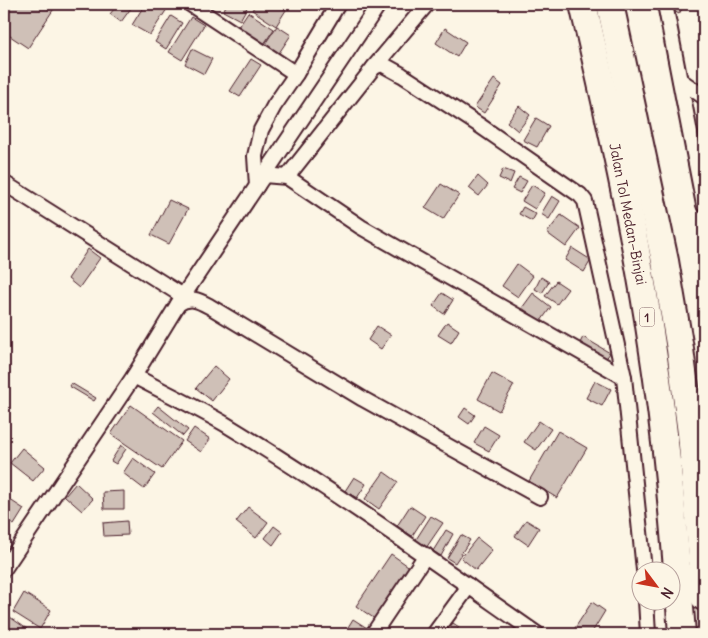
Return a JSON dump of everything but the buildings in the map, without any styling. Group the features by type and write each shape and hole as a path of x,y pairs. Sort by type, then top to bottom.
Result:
{"highway":[{"name":"Jalan Tol Medan–Binjai","path":"583,4 624,184 652,345 674,528 682,634"},
{"name":"Jalan Tol Medan–Binjai","path":"610,4 665,261 678,340 691,432 704,598"}],"street":[{"path":"190,4 296,74"},
{"path":"260,180 255,156 261,130 338,4"},
{"path":"4,569 134,376 181,300 260,180 379,4"},
{"path":"287,178 374,67 427,4"},
{"path":"665,4 704,205"},
{"path":"374,67 382,64 402,75 580,195 585,201 624,377 643,560"},
{"path":"680,80 704,96"},
{"path":"260,180 287,178 361,227 624,377"},
{"path":"4,183 181,300 193,299 209,306 363,398 540,496"},
{"path":"134,376 223,423 310,478 426,555 537,634"},
{"path":"378,633 426,555"},
{"path":"434,634 469,586"},
{"path":"647,610 648,634"}]}
